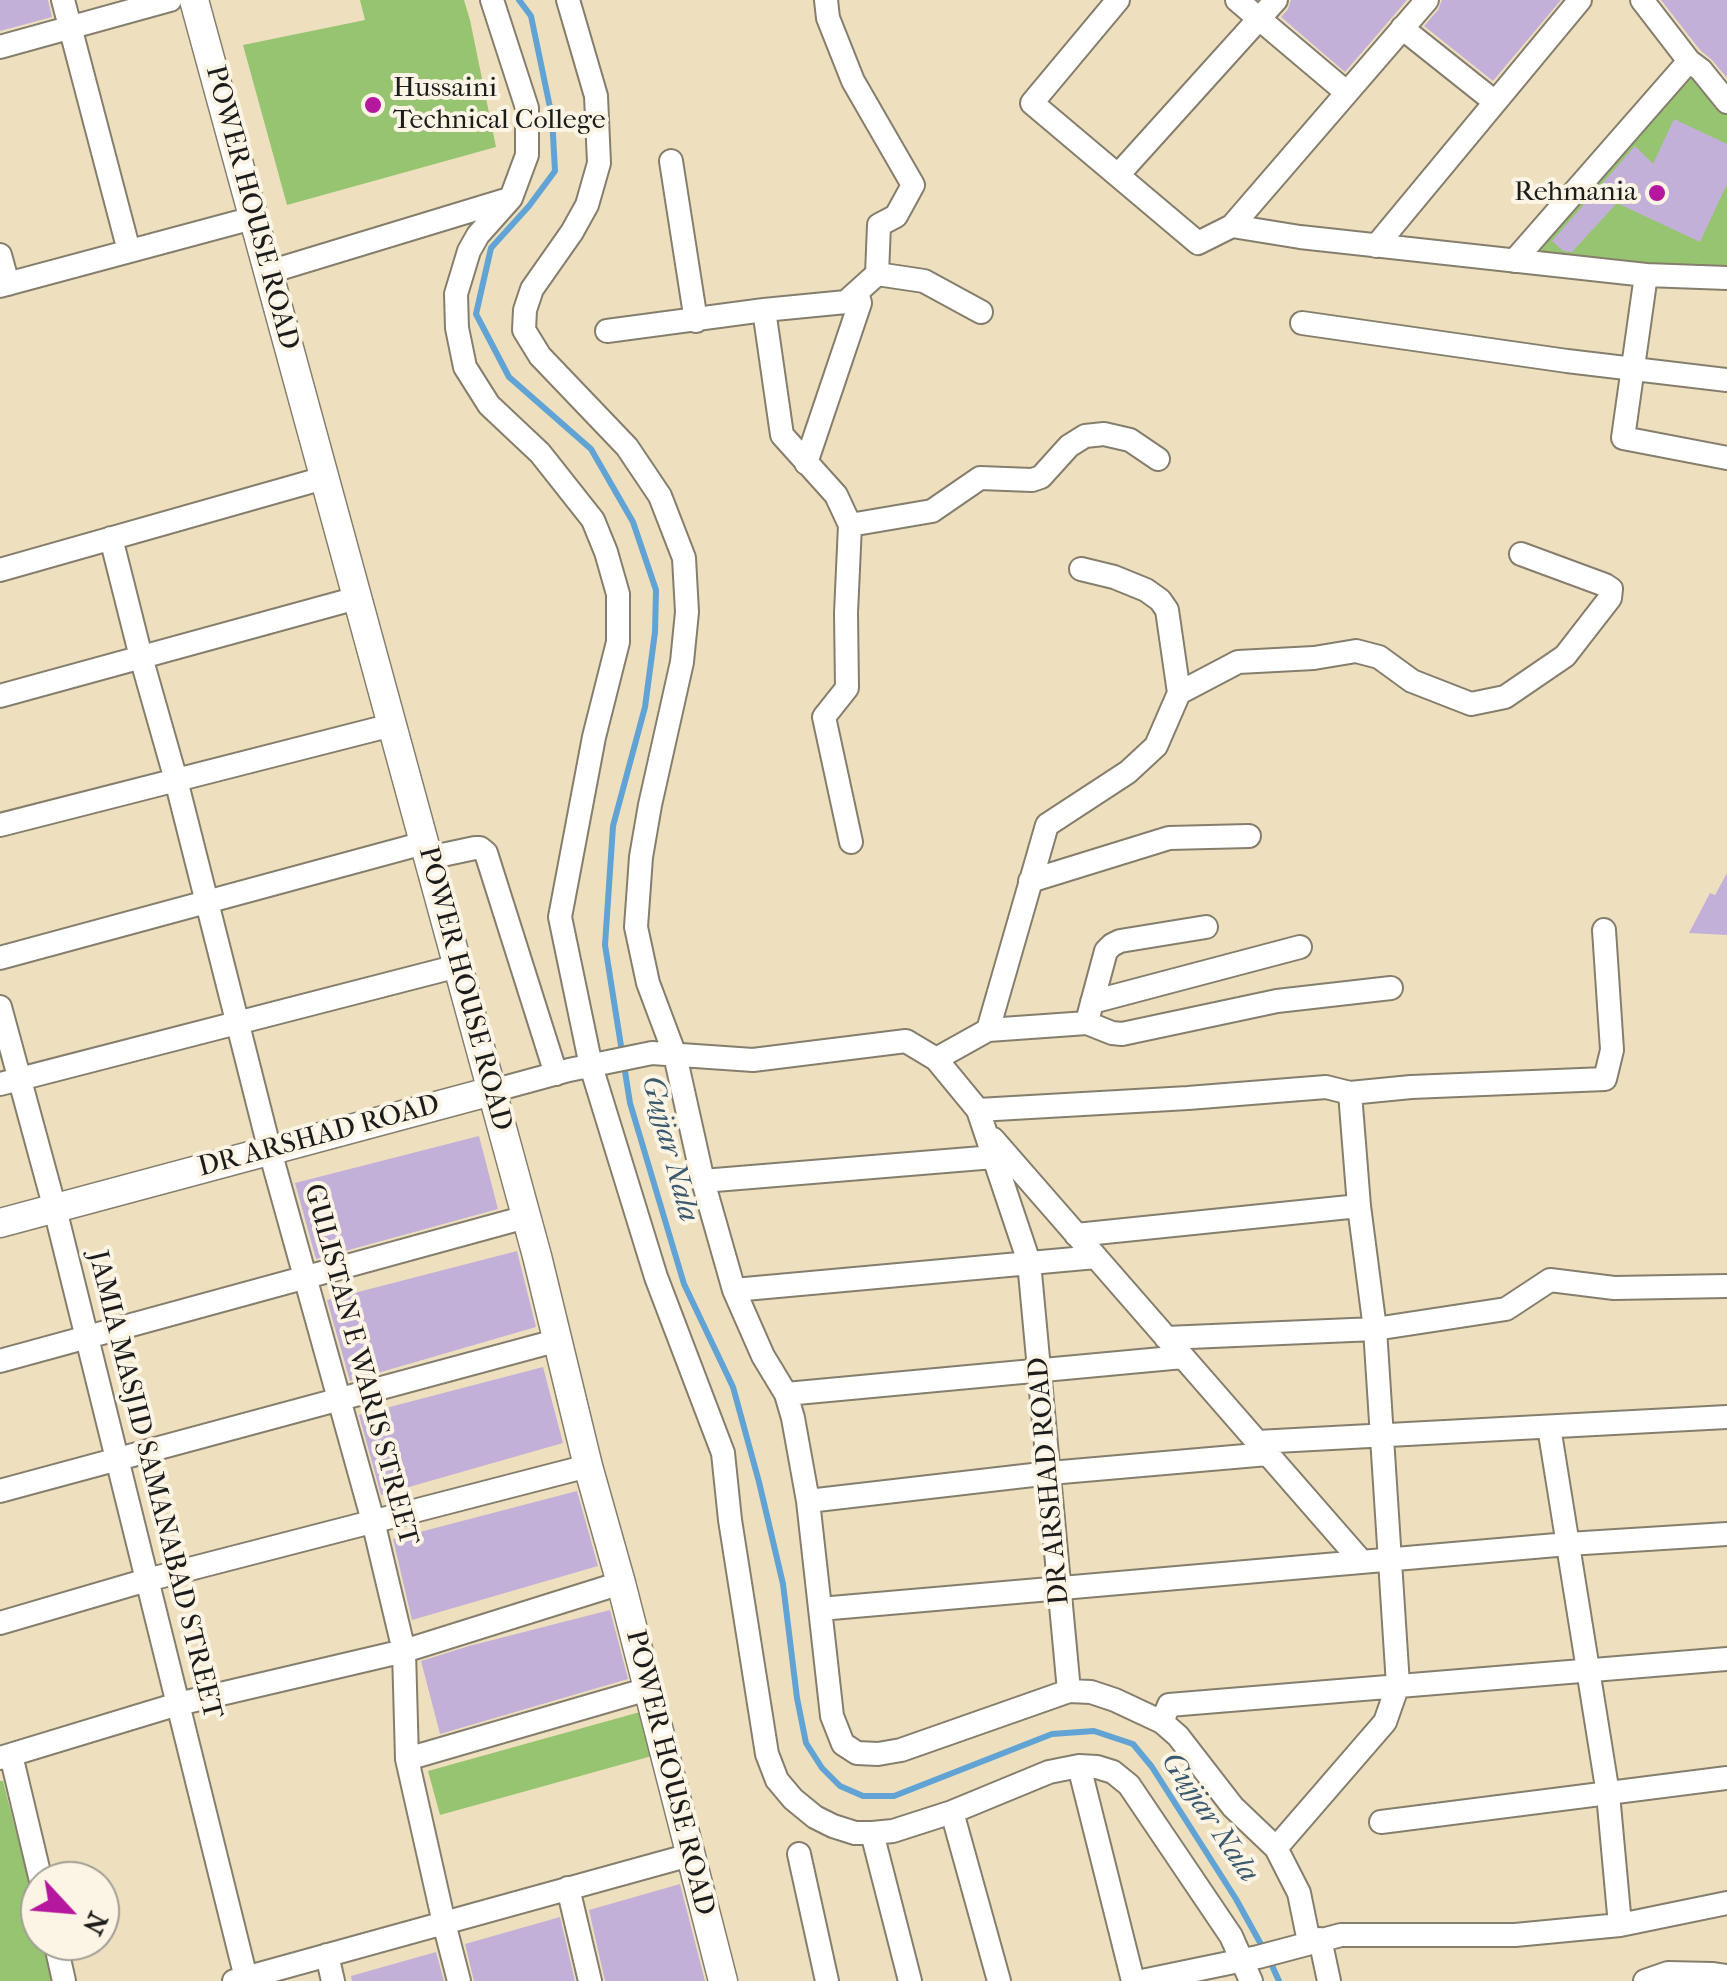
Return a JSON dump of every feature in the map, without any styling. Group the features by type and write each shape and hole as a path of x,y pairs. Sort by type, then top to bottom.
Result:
{"street":[{"path":"63,0 129,251"},
{"path":"0,46 170,0"},
{"name":"POWER HOUSE ROAD","path":"194,0 526,1217 723,1981"},
{"path":"492,0 527,108 527,155 511,198 469,251 456,294 457,328 465,366 488,405 540,453 593,520 618,594 618,642 594,738 560,917 656,1277 723,1452 767,1754 777,1780 815,1816 844,1830 872,1833 893,1831 952,1812 1049,1772 1080,1766 1113,1772 1128,1785 1250,1966"},
{"path":"568,0 596,96 598,163 587,204 532,290 524,330 540,356 628,447 660,496 684,558 687,612 682,662 644,840 636,927 648,983 675,1055 703,1181 734,1290 763,1356 786,1394 793,1418 808,1501 832,1716 843,1744 856,1753 878,1754 901,1750 1069,1691 1091,1692 1162,1722 1178,1736 1233,1807 1276,1848 1298,1892 1309,1942 1329,1981"},
{"path":"607,330 846,302 876,274 878,225 896,216 913,184 853,81 828,18 826,0"},
{"path":"1118,0 1032,103 1198,243 1232,226 1427,0"},
{"path":"1237,0 1346,92"},
{"path":"1118,175 1276,0"},
{"path":"1376,246 1580,0"},
{"path":"1642,0 1689,62 1727,102"},
{"path":"1402,28 1495,102"},
{"path":"1514,261 1689,62"},
{"path":"671,162 696,320"},
{"path":"269,272 511,198"},
{"path":"0,254 4,285 253,218"},
{"path":"1232,226 1646,275 1727,278"},
{"path":"876,274 924,281 981,312"},
{"path":"1646,275 1623,438 1727,458"},
{"path":"806,463 860,303 857,292"},
{"path":"764,310 782,435 836,496 850,525 846,688 824,717 852,842"},
{"path":"1302,323 1727,380"},
{"path":"850,525 932,511 980,478 1041,477 1069,446 1084,436 1104,434 1130,440 1158,459"},
{"path":"0,570 324,478"},
{"name":"GULISTAN E WARIS STREET","path":"111,538 270,1151 373,1521 404,1651 407,1758 459,1981"},
{"path":"1178,693 1238,662 1356,652 1379,658 1412,681 1471,704 1506,698 1566,656 1610,598 1611,589 1521,554"},
{"path":"988,1030 1047,825 1128,772 1156,746 1178,693 1167,610 1160,600 1114,577 1081,570"},
{"path":"0,696 357,598"},
{"path":"0,825 392,725"},
{"path":"1030,881 1169,838 1249,836"},
{"path":"0,958 206,902 426,851 480,848 486,853 556,1074"},
{"path":"1089,1012 1106,951 1112,944 1206,928"},
{"path":"981,1120 1326,1087 1350,1092 1605,1079 1612,1050 1604,930"},
{"path":"936,1058 988,1030 1089,1012 1300,947"},
{"path":"10,1081 458,966"},
{"path":"1089,1012 1112,1033 1122,1034 1277,1001 1391,988"},
{"name":"JAMIA MASJID SAMANABAD STREET","path":"0,1007 10,1081 55,1208 178,1704 240,1979"},
{"name":"DR ARSHAD ROAD","path":"0,1223 636,1056 652,1053 752,1060 906,1042 936,1058 981,1120 1029,1262 1069,1691"},
{"path":"1276,1848 1385,1722 1398,1686 1375,1329 1359,1206 1350,1092"},
{"path":"981,1120 1076,1235 1362,1562"},
{"path":"703,1181 994,1157"},
{"path":"1076,1235 1359,1206"},
{"path":"0,1361 526,1217"},
{"path":"734,1290 1096,1257"},
{"path":"1166,1338 1375,1329 1506,1308 1550,1280 1614,1288 1727,1286"},
{"path":"0,1491 558,1340"},
{"path":"786,1394 1183,1356"},
{"path":"808,1501 1382,1435 1727,1417"},
{"path":"1549,1426 1608,1794 1620,1924"},
{"path":"0,1623 147,1580 588,1466"},
{"path":"820,1609 1568,1544 1727,1534"},
{"path":"35,1861 6,1756 178,1704 404,1651 621,1583"},
{"path":"1162,1722 1169,1705 1727,1659"},
{"path":"407,1758 648,1689"},
{"path":"1080,1766 1132,1981"},
{"path":"1381,1822 1727,1778"},
{"path":"952,1812 1000,1981"},
{"path":"872,1833 910,1981"},
{"path":"240,1979 690,1854"},
{"path":"799,1854 828,1981"},
{"path":"568,1888 590,1981"},
{"path":"1142,1981 1250,1966 1340,1934 1515,1935 1620,1924 1727,1903"},
{"path":"327,1955 333,1981"},
{"path":"1646,1981 1668,1973 1727,1976"}],"green space":[{"name":"Hussaini Technical College","path":"360,0 464,0 496,147 287,205 243,45 365,20"},
{"path":"1689,61 1727,102 1727,278 1514,261"},
{"path":"640,1712 652,1756 440,1815 428,1771"},
{"path":"3,1781 24,1861 20,1861 20,1961 50,1961 55,1981 0,1981"}],"building":[{"path":"0,0 48,0 52,17 0,31"},
{"path":"1291,0 1407,0 1345,72 1281,17"},
{"path":"1442,0 1561,0 1493,81 1424,26"},
{"path":"1661,0 1727,0 1727,78 1700,50"},
{"name":"Rehmania","path":"1674,119 1727,144 1727,184 1700,242 1617,203 1572,252 1563,251 1552,241 1635,146 1653,164"},
{"path":"1727,873 1727,935 1689,933 1710,893 1715,895"},
{"path":"479,1136 498,1209 316,1259 295,1183"},
{"path":"517,1251 536,1327 350,1381 327,1300"},
{"path":"543,1367 563,1443 381,1495 359,1415"},
{"path":"577,1491 598,1566 412,1620 393,1539"},
{"path":"610,1610 628,1679 440,1734 421,1661"},
{"path":"680,1884 705,1981 605,1981 589,1910"},
{"path":"560,1917 575,1981 474,1981 465,1944"},
{"path":"436,1952 444,1981 352,1981 351,1976"}],"waterway":[{"name":"Gujjar Nala","path":"519,0 531,16 552,117 555,171 491,248 476,314 509,377 591,449 633,522 656,590 645,707 613,826 605,945 622,1052"},
{"name":"Gujjar Nala","path":"624,1065 630,1103 684,1284 733,1387 783,1584 806,1743 822,1768 840,1786 863,1796 894,1796 1052,1734 1094,1731 1133,1744 1152,1767 1263,1948"},
{"name":"Gujjar Nala","path":"1269,1959 1279,1981"}],"place":[{"name":"Hussaini Technical College","path":"373,105"},
{"name":"Rehmania","path":"1657,193"}]}
